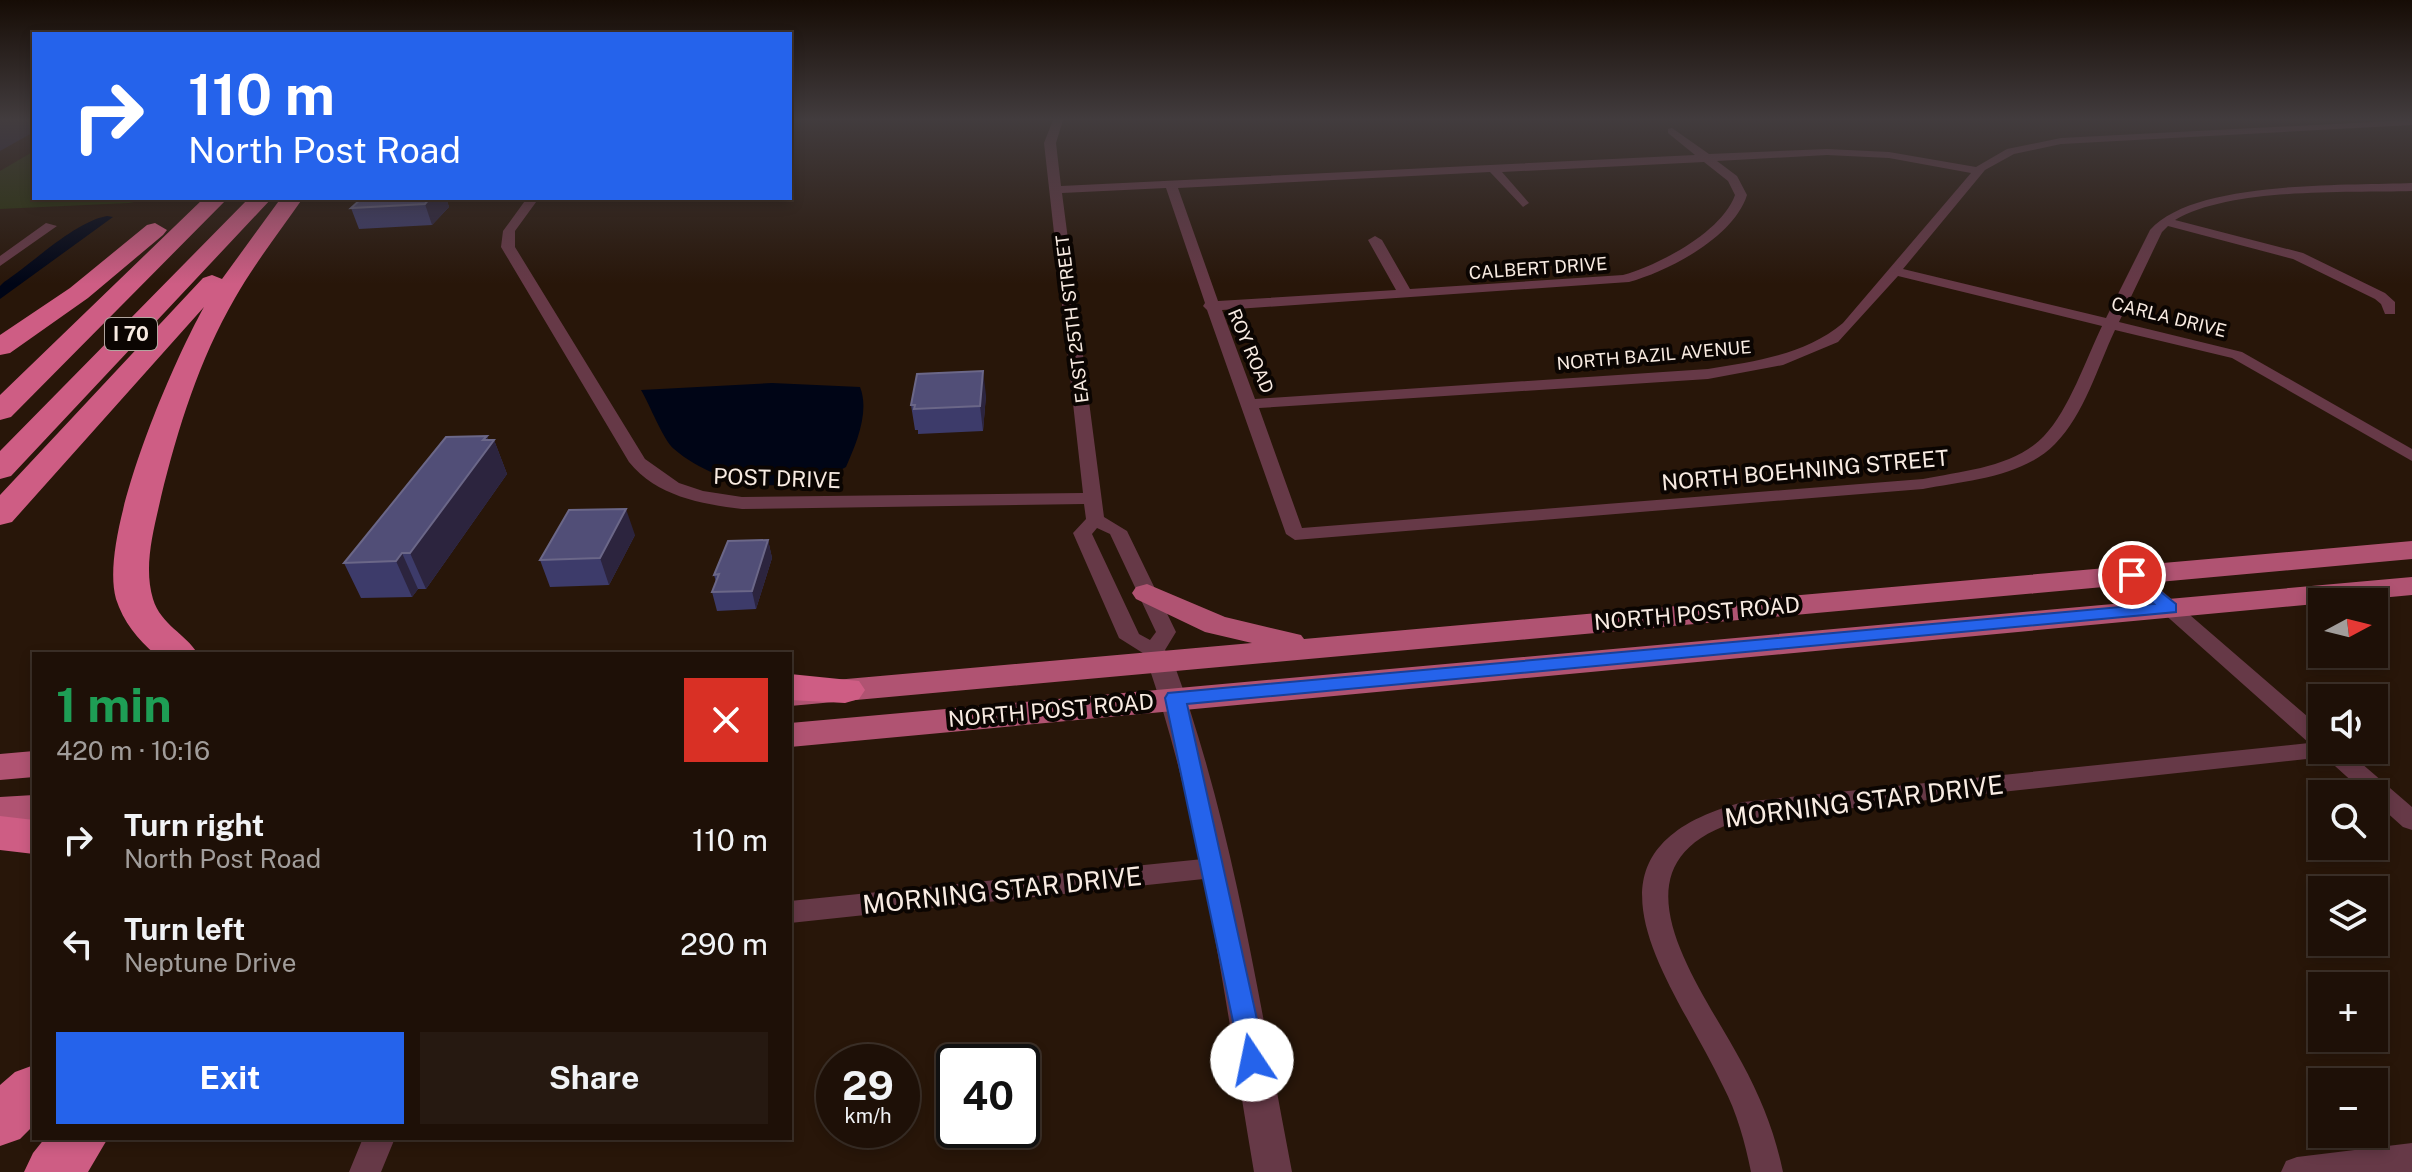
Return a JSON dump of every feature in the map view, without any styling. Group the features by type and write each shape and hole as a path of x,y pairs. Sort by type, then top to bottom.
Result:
{"highway":[{"path":"0,347 79,293 191,200"},
{"name":"I 70","path":"0,411 215,200"},
{"name":"I 70","path":"0,469 259,200"},
{"path":"0,515 289,200"},
{"path":"177,652 151,630 133,599 129,567 134,539 163,426 195,344 230,282 290,200"},
{"path":"792,687 845,690"},
{"path":"0,833 32,837"},
{"path":"0,1121 32,1091"},
{"path":"53,1172 78,1140"}],"main road":[{"name":"NORTH POST ROAD","path":"792,695 1157,655 1311,648 2412,550"},
{"name":"NORTH POST ROAD","path":"792,735 2412,586"},
{"path":"1147,593 1216,625 1311,648"},
{"path":"0,767 32,764"},
{"path":"0,811 32,808"}],"street":[{"name":"EAST 25TH STREET","path":"1055,175 1083,410 1090,498 1095,520"},
{"path":"1057,190 1358,175"},
{"path":"1499,175 1523,203"},
{"name":"CALBERT DRIVE","path":"1210,306 1598,283 1646,274 1668,265 1740,204 1741,195 1728,175"},
{"name":"NORTH BAZIL AVENUE","path":"1251,404 1753,368 1801,355 1833,339 1976,175"},
{"name":"ROY ROAD","path":"1171,184 1210,306 1251,404 1295,534"},
{"path":"2163,221 2181,210 2217,200 2412,187"},
{"name":"POST DRIVE","path":"532,200 509,231 508,247 638,462 662,483 706,498 764,504 1090,498"},
{"path":"2163,221 2310,260 2380,296 2388,302 2390,311"},
{"name":"NORTH BOEHNING STREET","path":"1295,534 1907,485 1973,476 2029,455 2057,433 2163,221"},
{"path":"0,262 51,226"},
{"path":"1375,240 1406,295"},
{"name":"CARLA DRIVE","path":"1895,271 2237,355 2276,374 2412,456"},
{"path":"2387,441 2412,439"},
{"name":"EAST 25TH STREET","path":"1095,520 1118,531 1166,632 1157,655"},
{"name":"EAST 25TH STREET","path":"1095,520 1082,533 1130,638 1157,655 1176,698 1273,1172"},
{"path":"2132,575 2308,730"},
{"name":"MORNING STAR DRIVE","path":"1767,1172 1765,1152 1745,1100 1664,945 1654,910 1661,868 1670,851 1691,831 1710,820 1743,811 2308,751"},
{"path":"2347,764 2412,821"},
{"name":"MORNING STAR DRIVE","path":"792,912 1213,868"},
{"path":"365,1172 378,1140"},
{"path":"2297,1172 2412,1158"}],"green space":[{"path":"0,175 32,175 32,200 146,200 129,203 0,209"}],"water":[{"path":"107,216 113,217 0,299 0,286 4,282 81,226"},
{"path":"772,383 860,387 863,417 846,467 826,477 781,485 735,480 713,473 674,449 641,390"}],"building":[{"path":"360,200 428,200 425,204 351,208"},
{"path":"983,371 980,406 914,409 915,405 911,405 917,374"},
{"path":"487,436 483,440 494,440 410,553 402,553 396,561 344,563 446,437"},
{"path":"626,509 600,558 540,560 569,510"},
{"path":"768,540 752,591 712,592 719,574 714,575 728,541"}],"route":[{"path":"1252,1060 1233,955 1176,698 2170,608 2132,575"}]}
